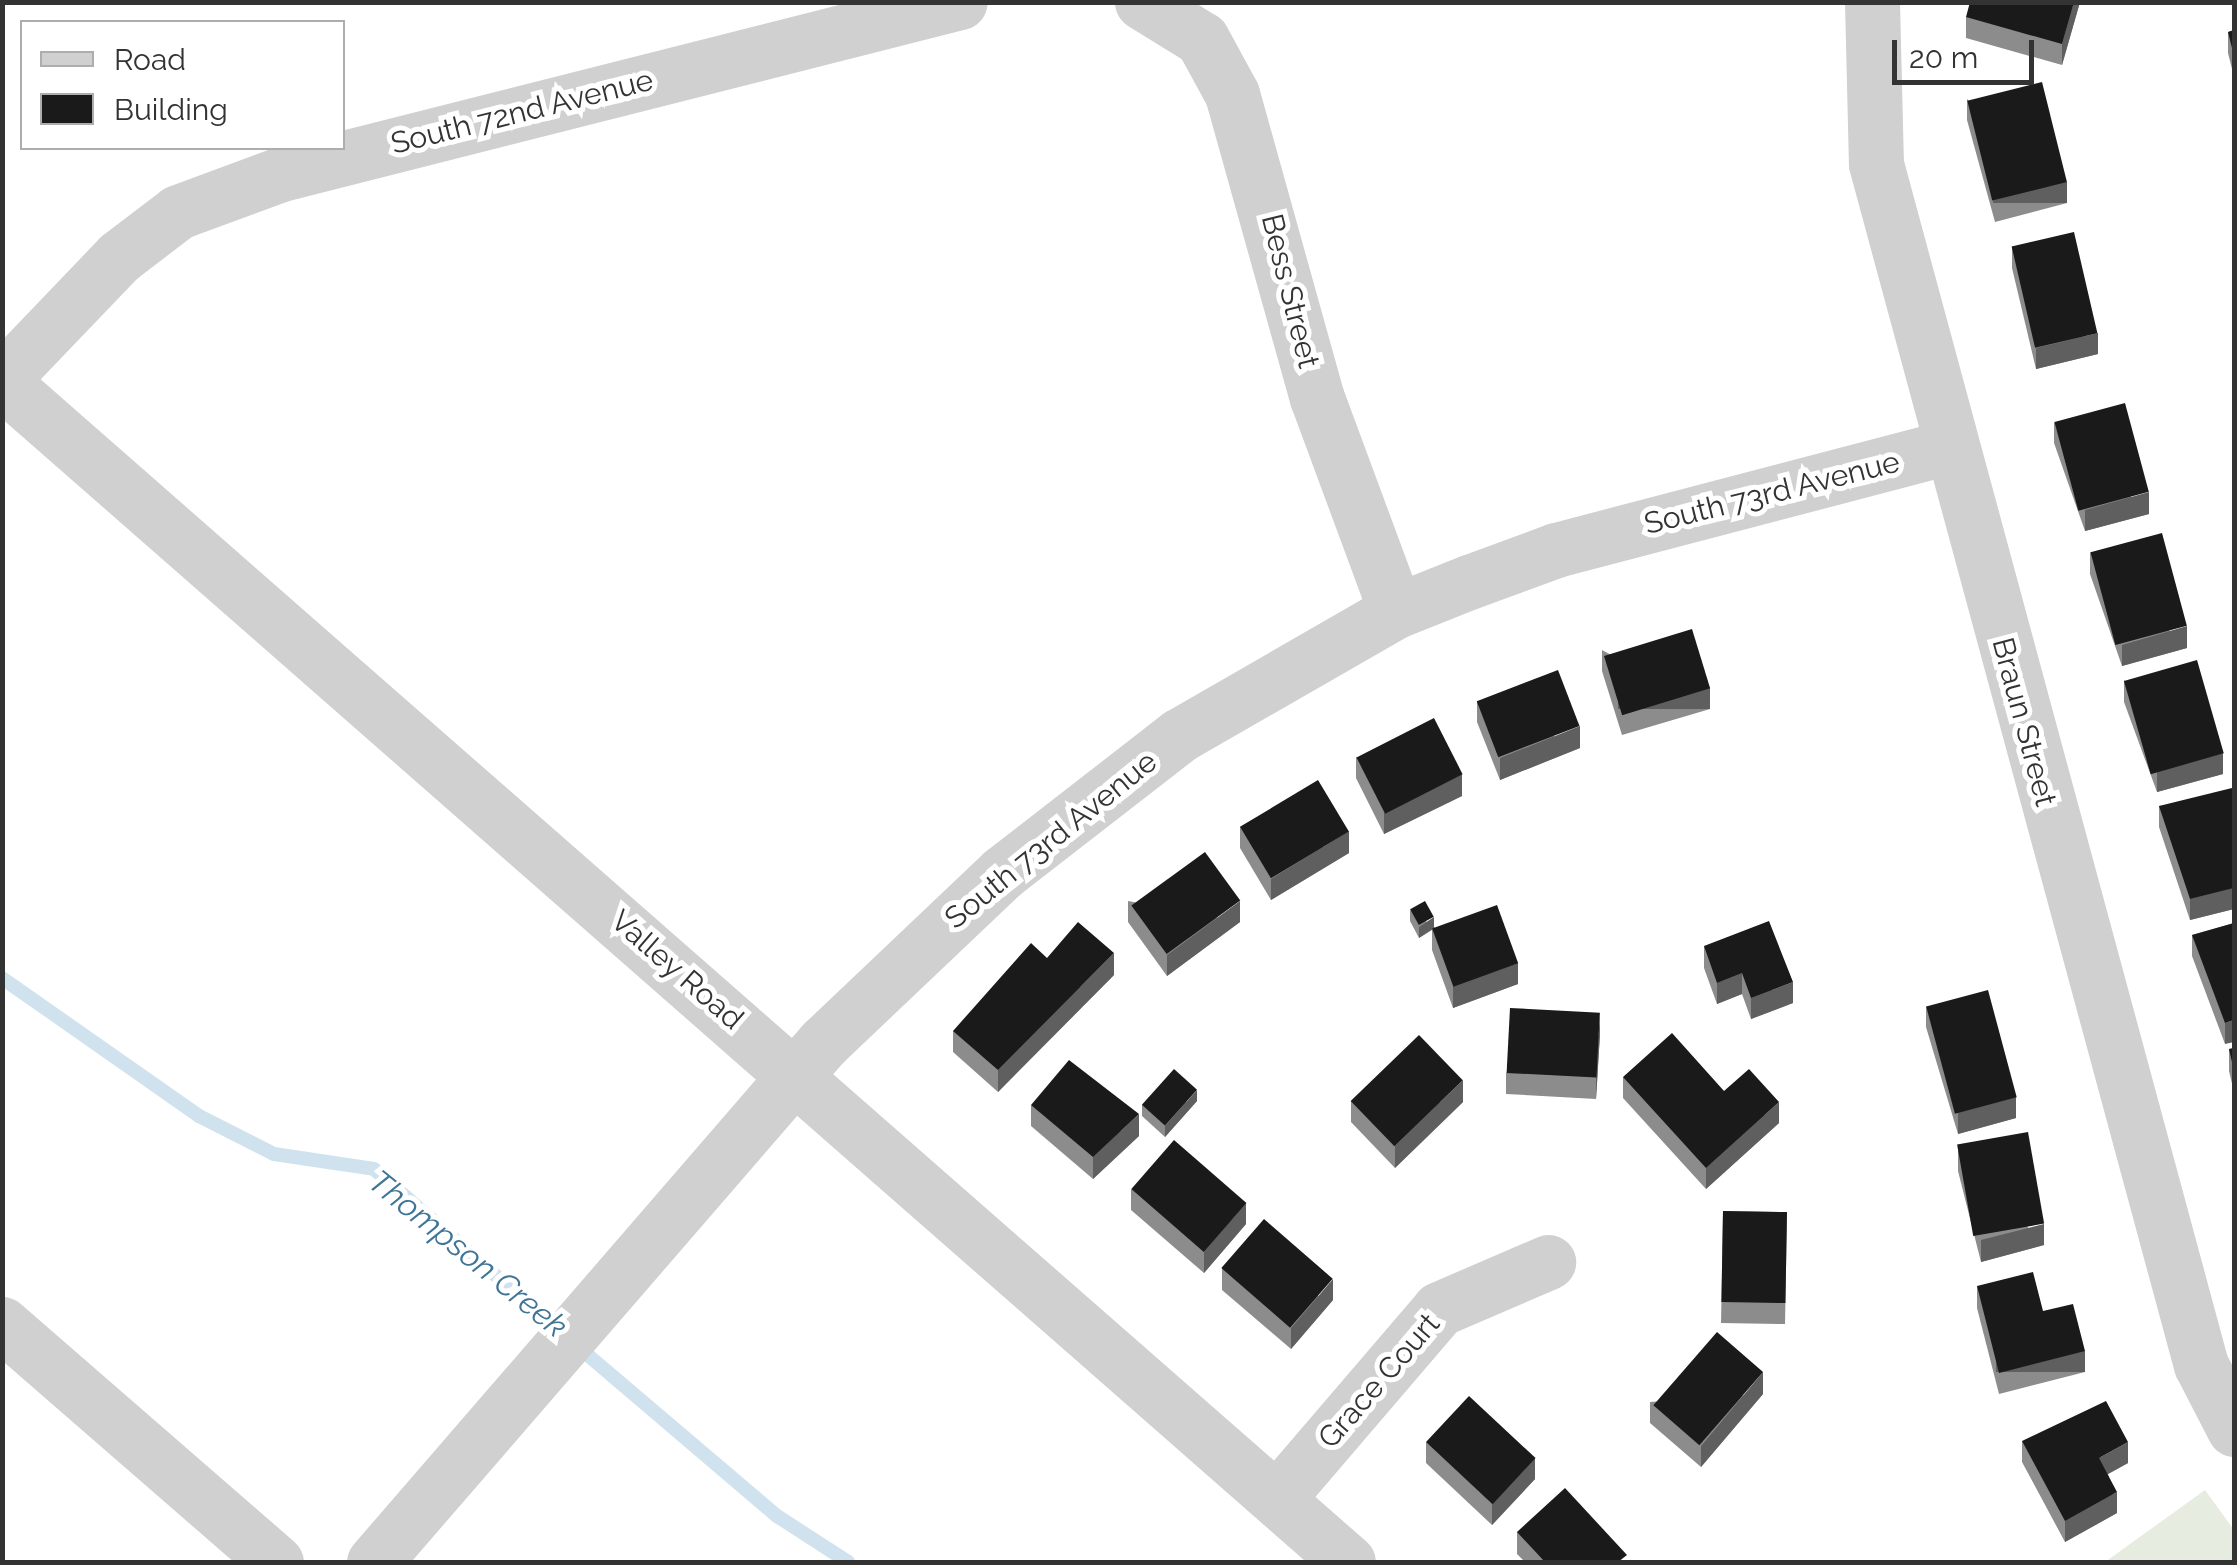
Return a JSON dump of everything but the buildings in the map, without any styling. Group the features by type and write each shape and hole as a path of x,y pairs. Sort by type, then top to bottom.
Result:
{"street":[{"name":"Bess Street","path":"1142,2 1202,39 1232,94 1317,398 1396,611"},
{"name":"Braun Street","path":"1872,2 1876,164 1948,447 2201,1366 2234,1429"},
{"name":"South 72nd Avenue","path":"2,381 118,256 178,212 281,174 945,5"},
{"name":"Valley Road","path":"2,381 1279,1496 1348,1562"},
{"name":"South 73rd Avenue","path":"374,1562 565,1347 796,1074 1002,873 1180,735 1396,611 1556,550 1948,447"},
{"name":"Grace Court","path":"1279,1496 1439,1309 1548,1262"},
{"path":"2,1324 276,1562"}],"shaded area":[{"path":"2205,1490 2234,1530 2234,1562 2105,1562"}],"waterway":[{"name":"Thompson Creek","path":"2,978 199,1116 274,1154 374,1169 559,1331"},
{"name":"Thompson Creek","path":"576,1345 777,1516 848,1562"}]}
